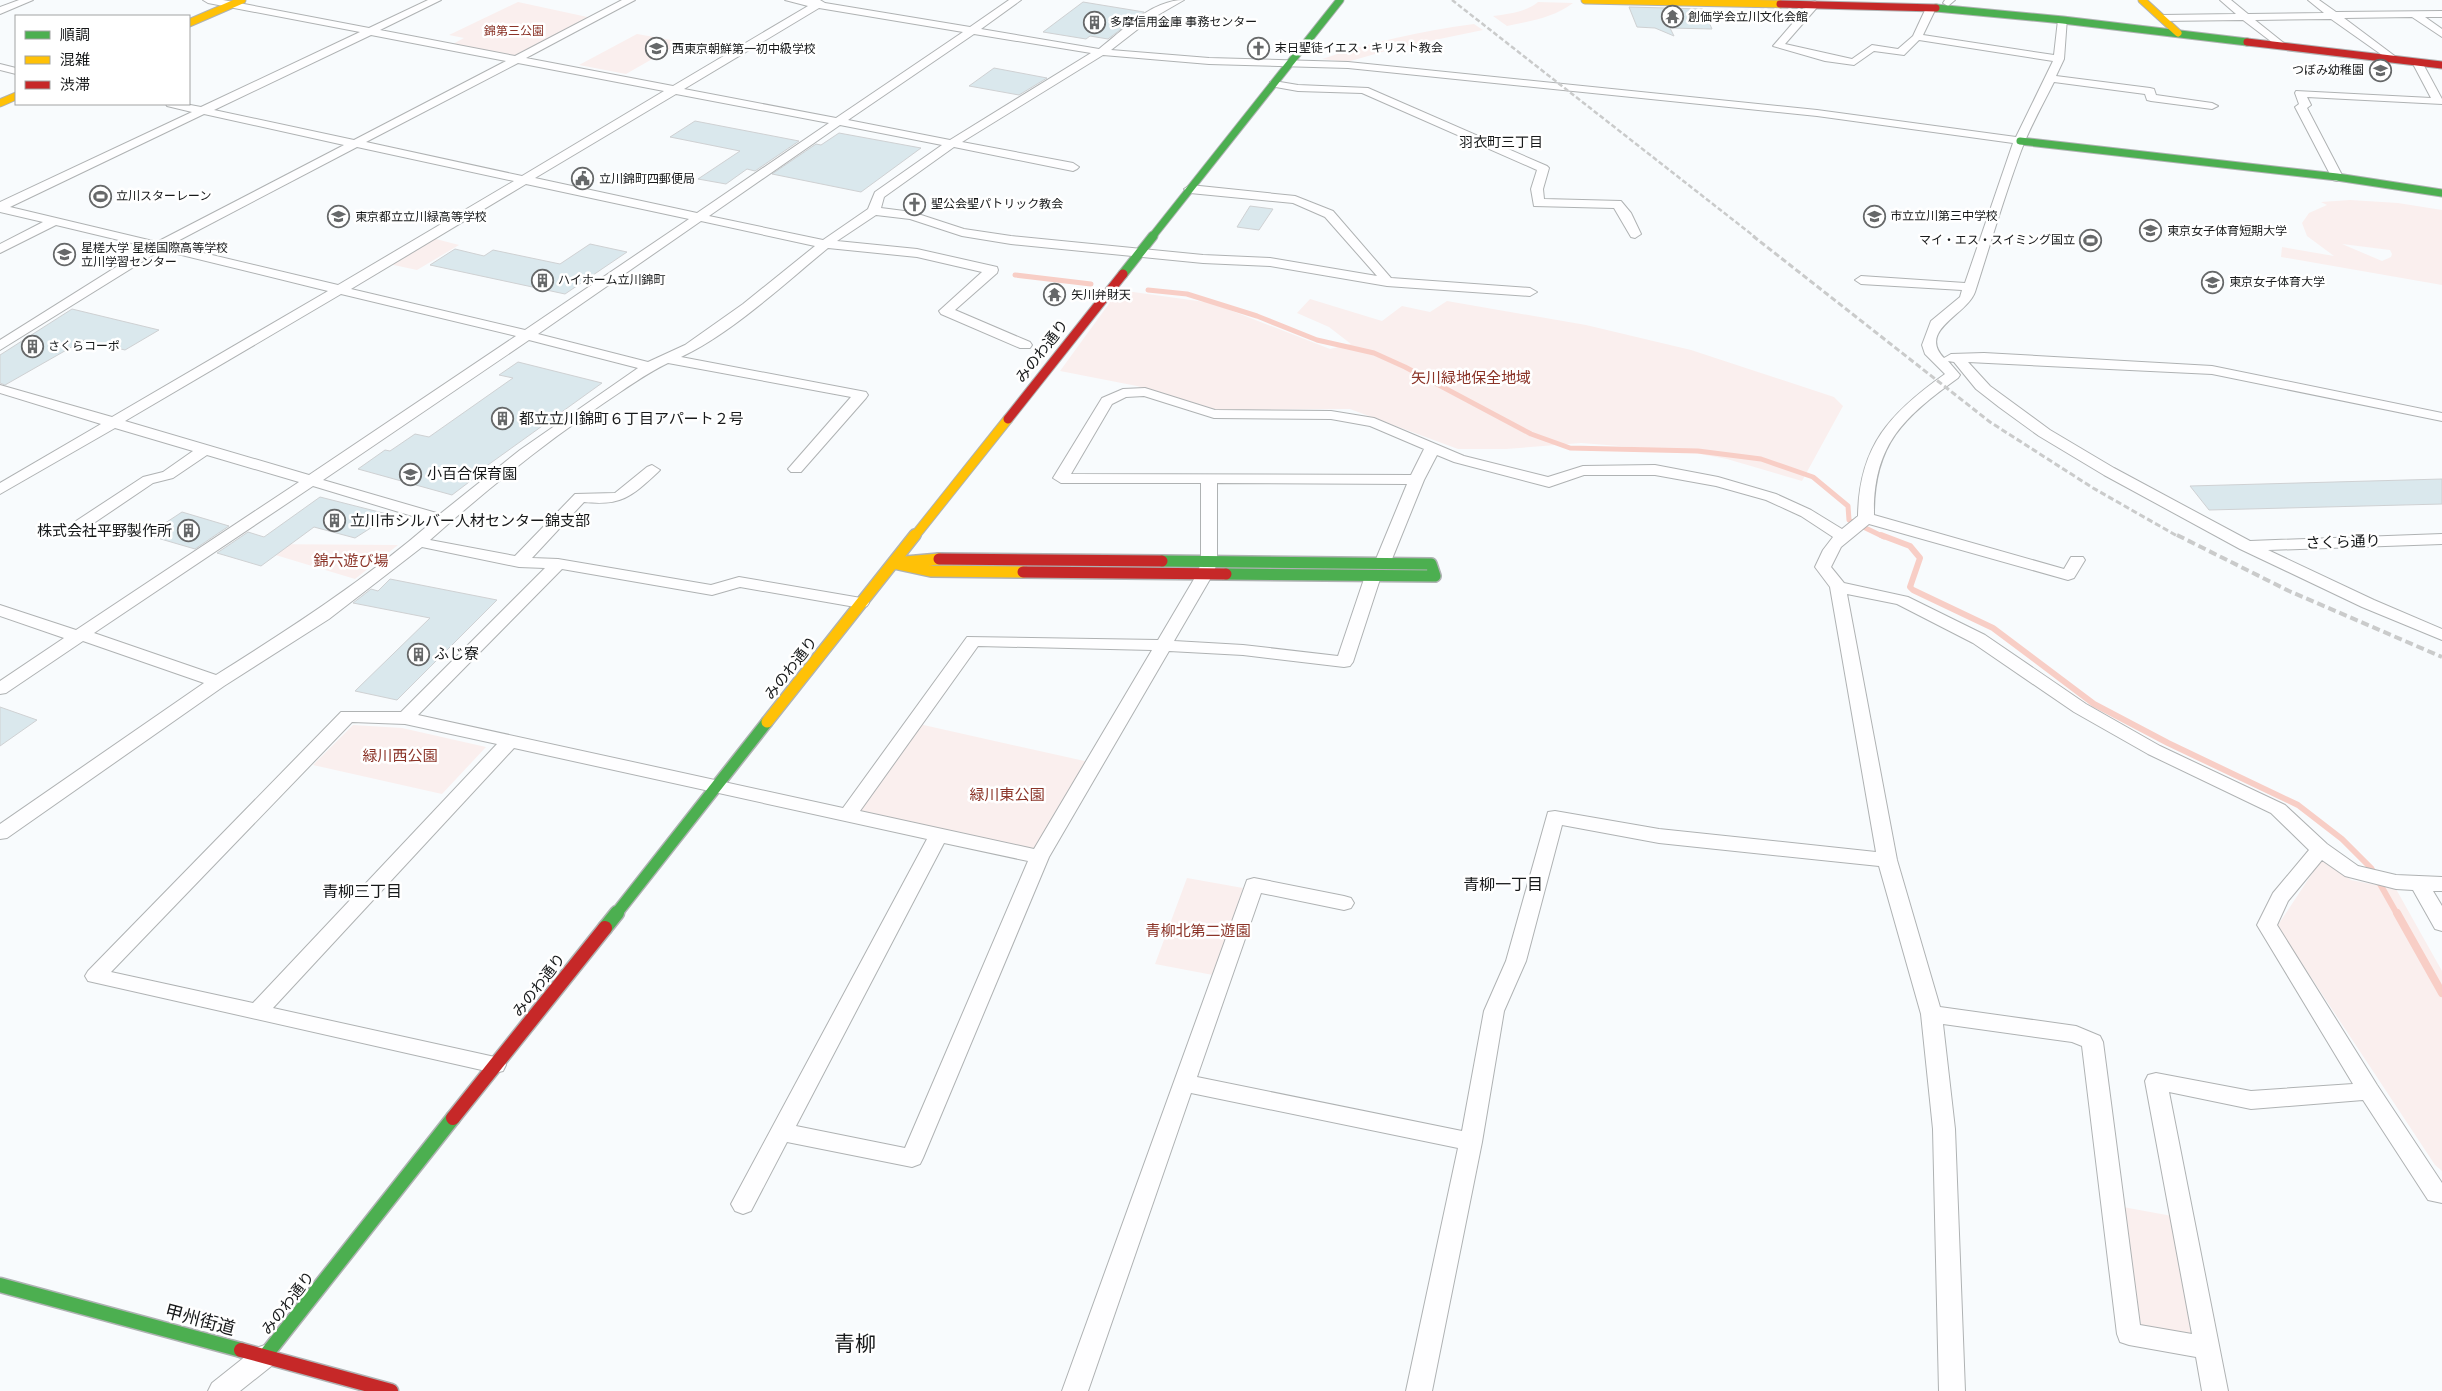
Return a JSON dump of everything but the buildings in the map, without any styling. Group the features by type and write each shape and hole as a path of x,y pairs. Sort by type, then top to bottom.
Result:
{"street":[{"path":"0,11 28,0"},
{"path":"208,0 237,2 371,31 954,142 1072,167"},
{"path":"0,207 436,0"},
{"path":"0,346 159,246 630,0"},
{"path":"790,0 821,2 1101,52 1209,61 1348,65 1817,113 2020,141 2337,177 2442,193"},
{"path":"0,689 527,335 1016,0"},
{"path":"0,833 218,682 323,616 418,542 524,453 649,367 690,348 748,307 825,244 874,211 879,195 954,142 1101,52 1147,18 1179,0"},
{"name":"みのわ通り","path":"265,1356 1340,0"},
{"path":"1585,0 1815,4 1949,2 2038,14 2063,20"},
{"path":"2142,0 2178,34"},
{"path":"2225,0 2281,46"},
{"path":"2313,0 2392,59"},
{"path":"190,23 237,2"},
{"path":"0,489 341,289 821,2"},
{"path":"1905,2 1931,8 2063,20 2442,65"},
{"path":"1815,4 1778,46 1812,52 1837,61 1854,62 1872,48 1900,52 1917,37 1931,8"},
{"path":"1952,1391 1944,1130 1931,1014 1887,860 1838,587 1823,567 1831,546 1856,526 1867,482 1879,448 1907,410 1953,375 1930,351 1929,345 1936,324 1966,299 1997,200 2020,141 2059,59 2063,20 2073,6"},
{"path":"2162,18 2442,14"},
{"path":"2415,15 2442,34"},
{"path":"1917,37 2059,59"},
{"path":"2337,177 2301,107 2305,105 2300,93 2438,102 2417,62"},
{"path":"0,67 15,71"},
{"path":"2050,78 2150,91 2150,98 2212,106"},
{"path":"1274,84 1298,88 1364,90 1543,168 1537,189 1538,203 1617,204 1625,213 1635,234"},
{"path":"0,103 15,96"},
{"path":"176,105 825,244 917,253 992,270 946,311 1025,345"},
{"path":"1190,189 1295,200 1328,214 1383,275 1387,282"},
{"path":"0,207 341,289 649,367"},
{"path":"874,211 912,216 962,232 988,237 1203,259 1270,262 1387,282 1530,292"},
{"path":"0,249 54,221"},
{"path":"1861,280 1969,287"},
{"path":"1938,360 1984,357 2212,370 2442,416"},
{"path":"1958,358 1984,389 2057,440 2128,482 2243,546 2335,590 2442,635"},
{"path":"668,359 862,395 796,469"},
{"path":"0,389 443,520"},
{"path":"1416,480 1061,478 1107,401 1123,393 1145,392 1214,414 1331,415 1374,422 1432,449 1477,464 1549,482 1583,471 1655,470 1718,482 1771,497 1806,513 1856,526 2068,575 2077,560"},
{"path":"79,526 148,480 168,475 206,449"},
{"path":"848,814 973,641 1163,645 1243,650 1344,662 1378,570 1416,480 1432,449"},
{"path":"519,562 580,497 604,500 621,497 652,470"},
{"path":"781,1132 912,1158 1039,857 1207,568 1209,479"},
{"name":"さくら通り","path":"2243,546 2442,539"},
{"path":"418,542 519,562 558,564 712,590 739,582 861,603"},
{"path":"894,563 939,559 1207,568 1378,570"},
{"path":"405,718 558,564"},
{"path":"1838,587 1902,600 1979,639 2088,713 2154,750 2278,809 2320,849 2352,871 2396,882 2442,884"},
{"path":"0,610 218,682"},
{"path":"494,1065 95,976 347,716 405,718 508,742 718,785 1039,857"},
{"path":"256,1013 508,742"},
{"path":"1419,1391 1471,1142 1494,1011 1516,961 1554,817 1659,836 1887,860"},
{"path":"743,1204 939,835"},
{"path":"2320,849 2280,898 2267,925 2369,1091 2436,1193 2442,1194"},
{"path":"2420,882 2442,924"},
{"path":"1075,1391 1254,885 1344,902"},
{"path":"1931,1014 2076,1034 2092,1042 2129,1334 2208,1348"},
{"path":"2214,1391 2208,1348 2156,1080 2251,1100 2369,1091"},
{"path":"1184,1083 1471,1142"},
{"name":"甲州街道","path":"0,1285 391,1391"},
{"path":"221,1391 265,1356"}],"green space":[{"name":"錦第三公園","path":"518,2 592,18 518,56 451,45 464,38 449,35"},
{"path":"1538,2 1573,3 1549,16 1507,26 1493,16 1522,10"},
{"path":"1474,24 1483,30 1396,48 1347,62 1322,59 1359,47 1397,38"},
{"path":"637,34 682,42 626,74 579,65"},
{"path":"2350,200 2398,203 2442,210 2442,285 2281,257 2282,247 2334,256 2307,236 2302,223 2309,213 2327,205 2321,202","holes":["2342,244 2390,250 2391,257 2382,261"]},
{"path":"432,238 459,245 417,270 389,264"},
{"name":"矢川緑地保全地域","path":"1119,290 1212,303 1330,349 1351,344 1329,327 1297,313 1310,299 1382,321 1402,306 1430,312 1447,301 1586,325 1691,350 1834,397 1843,406 1802,481 1727,459 1684,451 1581,443 1506,449 1458,449 1350,409 1218,410 1137,386 1060,371"},
{"name":"錦六遊び場","path":"239,544 398,545 355,579"},
{"name":"緑川東公園","path":"919,724 1089,762 1035,853 854,811"},
{"name":"緑川西公園","path":"353,725 402,728 486,747 442,794 313,765"},
{"path":"2323,857 2351,880 2396,889 2442,971 2442,1171 2435,1165 2278,925"},
{"name":"青柳北第二遊園","path":"1187,878 1243,888 1213,975 1155,964"},
{"path":"2123,1207 2172,1216 2192,1339 2142,1331"}],"waterway":[{"path":"1015,275 1091,284"},
{"path":"1148,290 1187,294 1257,316 1317,340 1374,353 1405,367 1531,434 1570,448 1698,451 1761,459 1813,477 1848,506 1849,520 1884,537"},
{"path":"1881,535 1910,546 1920,558 1910,587 1913,590 1993,628 2094,704 2168,743 2298,805 2342,839 2371,868 2397,914"},
{"path":"2397,913 2442,993"}],"railway":[{"path":"1452,0 1755,237"},
{"path":"1753,236 1990,422 2093,488 2179,537"},
{"path":"2177,535 2289,591 2442,657"}],"traffic: fast":[{"path":"1123,274 1340,0"},
{"path":"1936,8 2063,20 2247,42"},
{"path":"2020,141 2337,177 2442,193"},
{"path":"1162,561 1431,564 1435,576 1226,574"},
{"path":"605,928 767,722"},
{"path":"265,1356 453,1118"},
{"path":"0,1285 241,1350"}],"traffic: slow":[{"path":"190,23 242,0"},
{"path":"1585,0 1780,4"},
{"path":"2142,0 2178,33"},
{"path":"0,103 15,96"},
{"path":"767,722 1008,419"},
{"path":"939,559 894,563 931,571 1023,572"}],"traffic: jam":[{"path":"1780,4 1936,8"},
{"path":"2247,42 2442,65"},
{"path":"1008,419 1123,274"},
{"path":"939,559 1162,561"},
{"path":"1023,572 1226,574"},
{"path":"453,1118 605,928"},
{"path":"241,1350 391,1391"}],"place":[{"name":"創価学会立川文化会館","path":"1672,17"},
{"name":"多摩信用金庫 事務センター","path":"1094,22"},
{"name":"末日聖徒イエス・キリスト教会","path":"1259,48"},
{"name":"西東京朝鮮第一初中級学校","path":"656,49"},
{"name":"つぼみ幼稚園","path":"2380,70"},
{"name":"立川錦町四郵便局","path":"583,179"},
{"name":"立川スターレーン","path":"100,196"},
{"name":"聖公会聖パトリック教会","path":"915,204"},
{"name":"市立立川第三中学校","path":"1874,216"},
{"name":"東京都立立川緑高等学校","path":"339,217"},
{"name":"東京女子体育短期大学","path":"2151,231"},
{"name":"マイ・エス・スイミング国立","path":"2091,240"},
{"name":"星槎大学 星槎国際高等学校 立川学習センター","path":"65,255"},
{"name":"ハイホーム立川錦町","path":"542,280"},
{"name":"東京女子体育大学","path":"2213,282"},
{"name":"矢川弁財天","path":"1055,295"},
{"name":"さくらコーポ","path":"32,346"},
{"name":"都立立川錦町６丁目アパート２号","path":"503,419"},
{"name":"小百合保育園","path":"411,474"},
{"name":"立川市シルバー人材センター錦支部","path":"334,521"},
{"name":"株式会社平野製作所","path":"188,531"},
{"name":"ふじ寮","path":"418,654"}],"district":[{"name":"羽衣町三丁目","path":"1501,142"},
{"name":"青柳一丁目","path":"1503,884"},
{"name":"青柳三丁目","path":"362,891"},
{"name":"青柳","path":"855,1344"}]}
